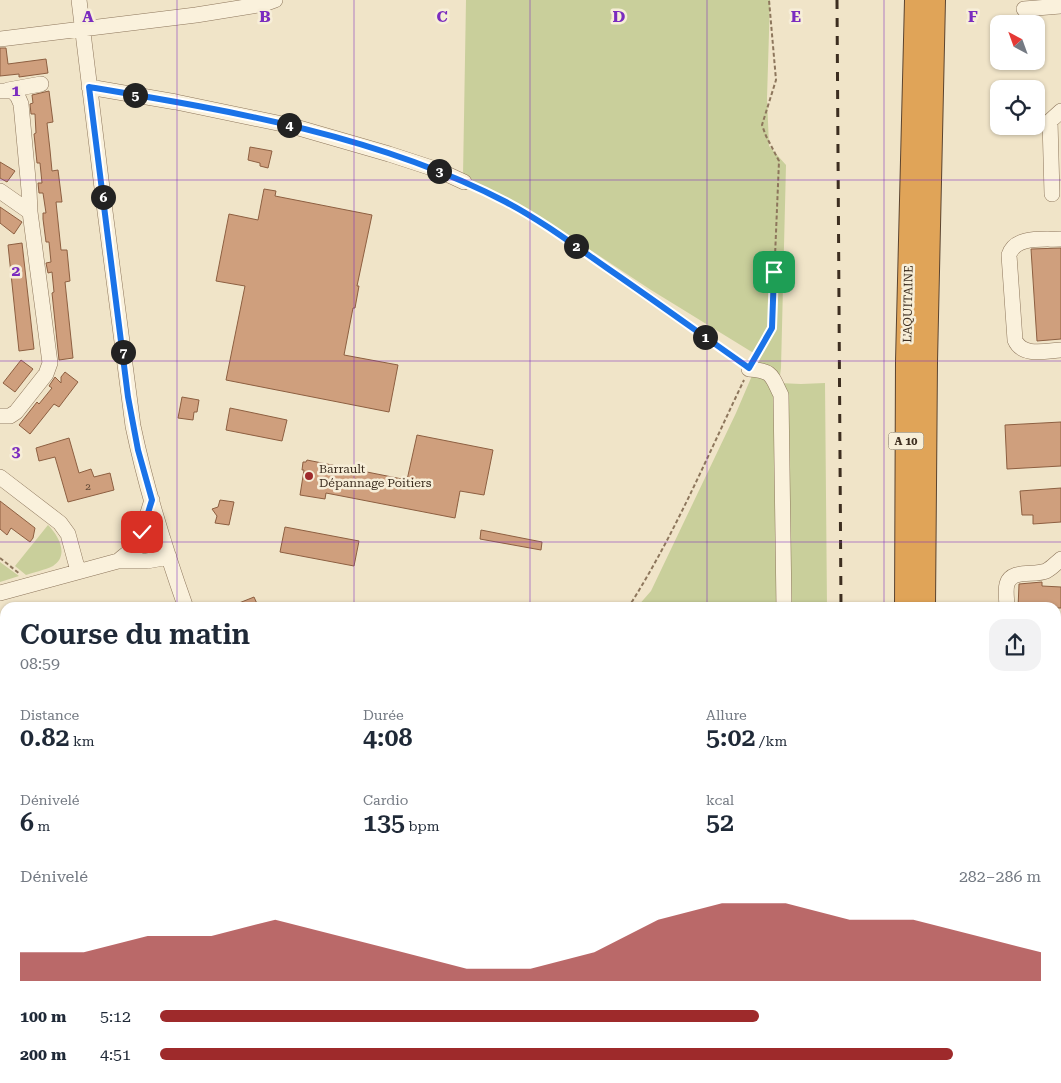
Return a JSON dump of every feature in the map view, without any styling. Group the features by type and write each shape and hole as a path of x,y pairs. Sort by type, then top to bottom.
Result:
{"highway":[{"name":"L'AQUITAINE","path":"906,602 907,361 916,0"},
{"name":"L'AQUITAINE","path":"924,602 925,379 934,0"}],"street":[{"path":"80,0 82,30 128,397 138,450 164,542 184,602"},
{"path":"0,39 196,14 264,4 275,0"},
{"path":"1024,9 1061,6"},
{"path":"4,91 41,84"},
{"path":"89,87 176,102 292,126 389,154 438,170 464,182"},
{"path":"0,416 10,416 16,412 49,369 50,364 30,212 20,104 18,97 13,91 4,91"},
{"path":"1052,194 1050,121 1061,111"},
{"path":"0,191 30,212"},
{"path":"1061,240 1024,240 1015,244 1009,255 1015,340 1017,345 1020,349 1028,352 1061,350"},
{"path":"749,368 765,370 772,377 781,395 784,602"},
{"path":"0,477 60,523 68,534 78,571"},
{"path":"134,548 142,532 152,500"},
{"path":"118,560 134,548 145,544 164,542"},
{"path":"0,594 118,560 147,561 169,557"},
{"path":"1007,602 1007,582 1010,578 1016,574 1036,574 1059,564"}],"path":[{"path":"632,602 648,577 670,534 749,368 772,328 779,160 762,125 776,80 769,0"},
{"path":"464,182 507,203 558,234 749,368"},
{"path":"0,558 23,576 26,586"}],"green space":[{"path":"466,0 770,0 767,98 769,146 786,165 781,368 779,383 825,383 827,602 641,602 651,591 736,413 760,357 651,290 542,218 463,176"},
{"path":"48,525 61,545 61,556 53,566 26,575 15,566"},
{"path":"0,562 19,576 0,582"}],"building":[{"path":"0,48 6,48 8,64 46,59 48,73 19,77 19,74 0,76"},
{"path":"49,91 53,122 47,123 52,171 58,170 62,202 56,202 61,250 67,250 70,281 65,282 73,358 59,360 52,293 54,292 52,272 48,273 46,263 51,262 49,242 46,242 43,219 43,213 46,213 43,193 39,193 38,183 42,183 40,163 37,163 34,134 36,133 35,114 31,114 30,104 33,103 32,95"},
{"path":"250,147 272,151 268,168 260,166 260,163 248,160"},
{"path":"0,162 15,171 7,182 0,178"},
{"path":"264,189 276,191 275,196 372,215 357,286 359,286 355,308 353,308 344,355 398,365 389,412 226,380 245,286 216,281 229,214 258,220"},
{"path":"0,207 22,222 14,234 0,223"},
{"path":"22,243 34,349 19,351 8,245"},
{"path":"1061,248 1061,339 1037,341 1031,249"},
{"path":"21,360 33,369 15,392 3,383"},
{"path":"65,372 78,382 59,407 54,404 30,434 19,425 37,402 39,404 52,388 49,386 55,377 61,383 61,377"},
{"path":"182,397 199,400 197,412 194,412 193,420 178,418"},
{"path":"230,408 287,420 282,441 226,430"},
{"path":"1061,422 1061,466 1007,469 1005,425"},
{"path":"417,435 493,450 484,495 460,491 455,518 326,493 325,499 300,495 304,470 302,470 303,462 307,460 407,480"},
{"path":"69,438 79,473 91,469 94,477 110,473 114,490 68,502 55,457 39,461 36,448"},
{"path":"1061,488 1061,522 1033,524 1033,515 1022,515 1020,491"},
{"path":"220,500 234,502 229,525 215,523 217,516 212,509 218,507"},
{"path":"0,501 35,528 30,542 11,528 7,535 0,529"},
{"path":"285,527 359,541 354,566 280,552"},
{"path":"481,530 542,542 541,550 480,539"},
{"path":"1042,582 1042,586 1061,587 1061,602 1018,602 1019,584"},
{"path":"254,597 256,602 242,602"}],"railway":[{"path":"837,0 841,602"}],"place":[{"name":"Barrault Dépannage Poitiers","path":"309,476"}],"route":[{"path":"142,532 152,500 138,450 128,397 89,87 176,102 292,126 438,170 529,215 749,368 772,328 774,272"}]}
